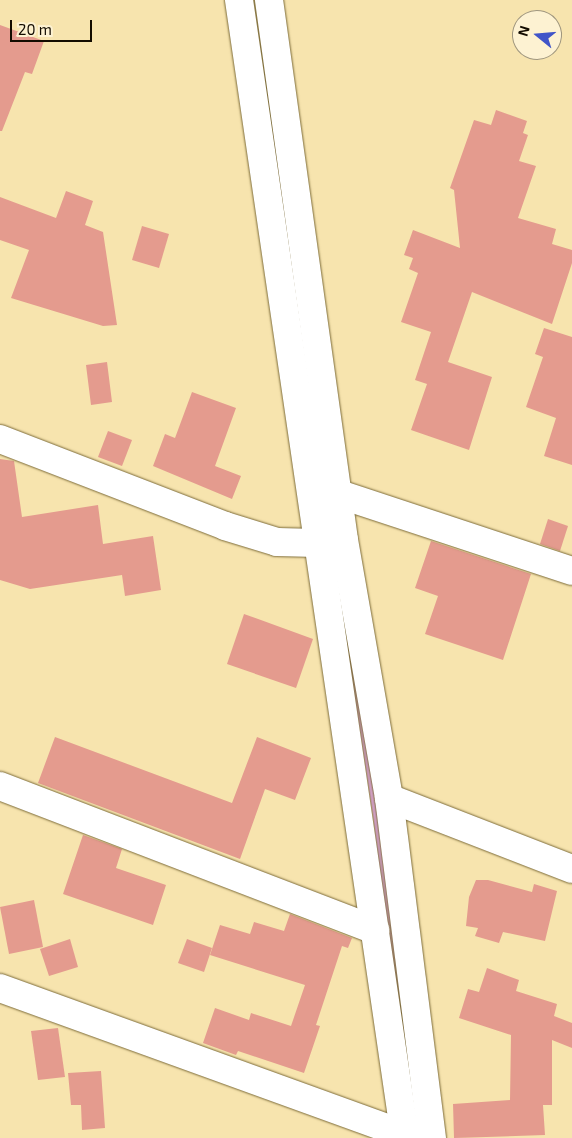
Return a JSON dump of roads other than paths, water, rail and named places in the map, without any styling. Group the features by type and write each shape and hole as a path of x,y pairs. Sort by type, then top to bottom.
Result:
{"main road":[{"path":"0,988 405,1136 239,0"},
{"path":"269,0 344,540 389,798 432,1138"},
{"path":"0,439 225,526 277,542 317,543 344,540"},
{"path":"338,494 572,571"},
{"path":"0,786 375,930"},
{"path":"389,798 572,869"}]}
